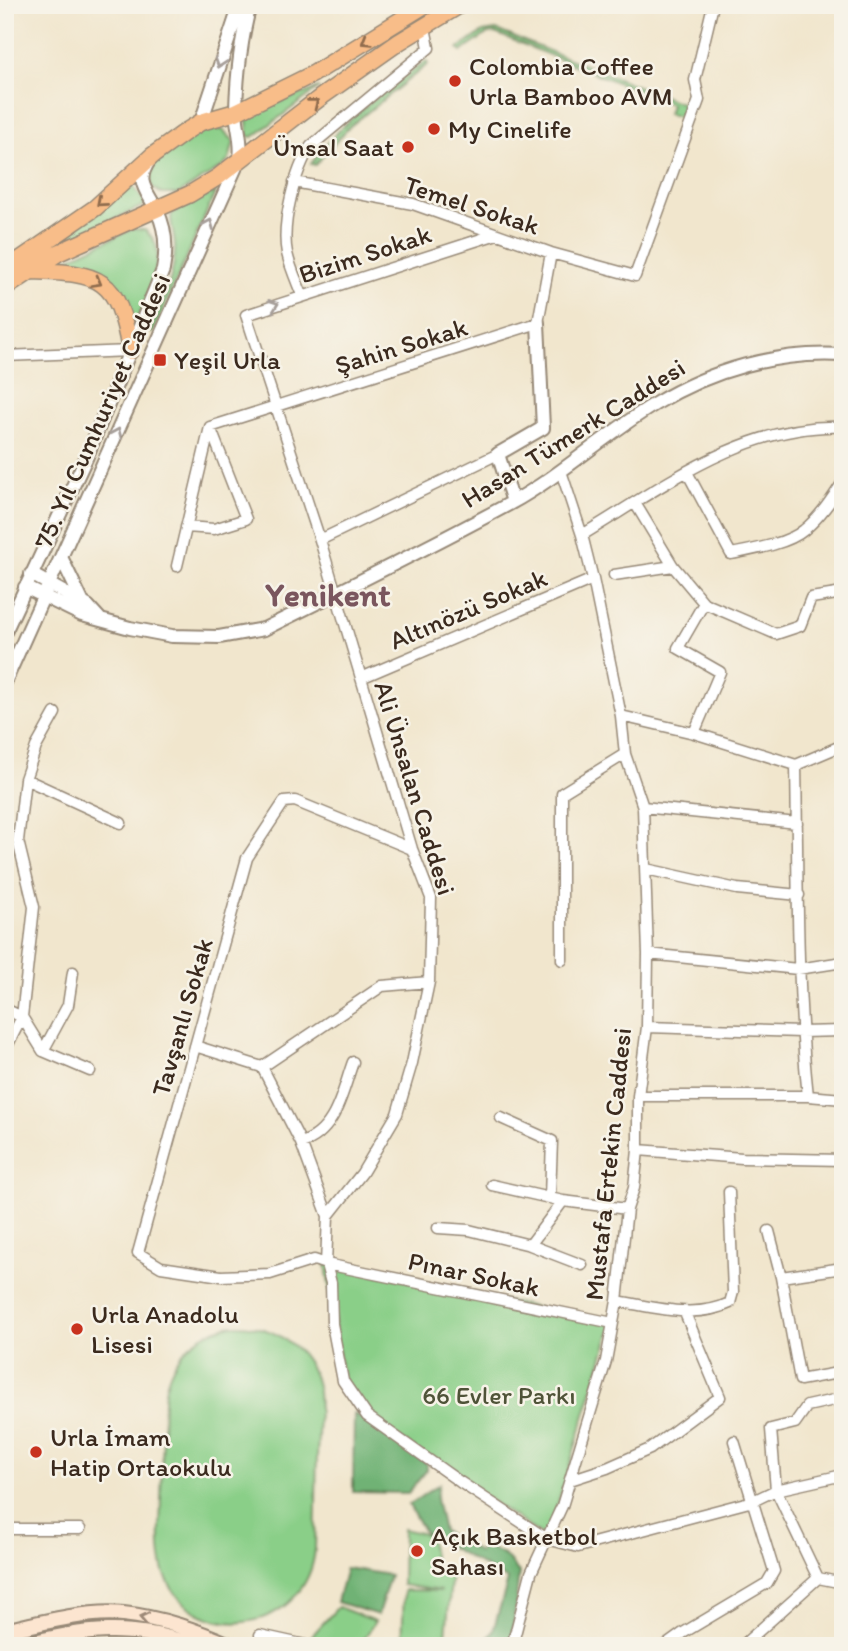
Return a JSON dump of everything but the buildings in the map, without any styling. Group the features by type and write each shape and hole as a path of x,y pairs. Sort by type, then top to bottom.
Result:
{"highway":[{"path":"5,270 95,208 152,156 201,122 236,112 313,74 425,5"},
{"path":"5,288 58,253 190,194 218,177 321,97 460,5"},
{"path":"31,271 81,274 104,284 125,322 130,351"}],"main road":[{"path":"5,1631 65,1618 121,1613 187,1627 232,1646"},
{"path":"19,1646 67,1633 85,1639 131,1630 173,1638 196,1646"}],"street":[{"path":"201,122 240,5"},
{"path":"240,158 242,144 236,112 241,40 250,5"},
{"name":"Temel Sokak","path":"294,182 413,204 551,253 635,276 699,100 695,80 713,5"},
{"path":"302,295 286,249 286,237 294,182 303,159 311,146 429,48 425,27"},
{"path":"238,83 250,94 268,96"},
{"name":"75. Yıl Cumhuriyet Caddesi","path":"5,632 87,456 153,297 166,253 157,209 144,189 142,180 143,170 152,156"},
{"name":"75. Yıl Cumhuriyet Caddesi","path":"5,682 240,158"},
{"name":"Bizim Sokak","path":"246,315 497,234"},
{"path":"320,540 498,454 543,428 538,323 551,253"},
{"name":"Ali Ünsalan Caddesi","path":"246,315 320,540 412,849 431,898 429,982 412,1063 397,1114 362,1173 328,1216"},
{"name":"Şahin Sokak","path":"210,427 538,323"},
{"path":"5,356 130,351"},
{"name":"Hasan Tümerk Caddesi","path":"47,590 82,615 173,636 219,637 264,629 513,502 655,404 719,372 782,357 843,355"},
{"path":"582,535 728,449 773,433 817,426 843,427"},
{"path":"186,527 214,529 246,519 210,427"},
{"path":"177,566 210,427"},
{"path":"498,454 513,502"},
{"name":"Mustafa Ertekin Caddesi","path":"512,1646 531,1573 562,1506 606,1361 617,1301 627,1209 634,1188 638,1150 638,1096 647,1027 648,954 643,807 625,754 621,716 593,579 561,471"},
{"path":"687,472 731,554 780,542 803,532 843,482"},
{"path":"635,503 673,566 704,603 776,634 800,626 811,598 843,593"},
{"path":"61,557 83,603"},
{"path":"614,575 673,566"},
{"path":"31,574 47,590"},
{"name":"Altınözü Sokak","path":"361,678 593,579"},
{"path":"25,587 47,590 83,603 100,618"},
{"path":"694,733 720,672 678,649 704,603"},
{"path":"5,1050 22,1017 34,907 19,841 25,779 36,747 55,713"},
{"path":"621,716 694,733 796,765 843,745"},
{"path":"562,960 562,793 625,754"},
{"path":"796,765 798,969 808,1096"},
{"path":"25,779 121,823"},
{"name":"Tavşanlı Sokak","path":"161,1267 138,1253 247,858 284,802 295,801 412,849"},
{"path":"643,807 797,823"},
{"path":"646,869 737,889 799,895"},
{"path":"648,954 798,969 843,962"},
{"path":"43,1051 68,1004 73,972"},
{"path":"262,1067 382,986 429,982"},
{"path":"5,1009 22,1017 43,1051 90,1071"},
{"path":"647,1027 843,1031"},
{"path":"195,1046 262,1067 301,1143 328,1216 326,1264 331,1283 332,1324 343,1381 367,1416 460,1482 547,1539 578,1547 753,1501 776,1490 843,1475"},
{"path":"301,1143 313,1140 331,1122 353,1062"},
{"path":"638,1096 808,1096 843,1099"},
{"path":"501,1118 552,1141 550,1196"},
{"path":"638,1150 742,1158 843,1160"},
{"path":"492,1185 563,1201 627,1209"},
{"path":"617,1301 685,1313 719,1308 730,1303 733,1292 729,1192"},
{"path":"530,1245 563,1201"},
{"path":"438,1228 469,1230 530,1245 582,1265"},
{"path":"769,1231 781,1277 800,1380 843,1372"},
{"name":"Pınar Sokak","path":"161,1267 221,1276 270,1274 314,1260 613,1324"},
{"path":"781,1277 843,1268"},
{"path":"570,1480 650,1449 720,1397 685,1313"},
{"path":"818,1578 776,1490 771,1429 795,1423 807,1406 843,1398"},
{"path":"665,1646 767,1583 774,1571 734,1441"},
{"path":"5,1529 80,1529"},
{"path":"818,1578 843,1584"},
{"path":"742,1646 818,1578"},
{"path":"260,1635 310,1646"}],"green space":[{"path":"496,30 686,105 683,118 668,114 671,104 495,33 487,34 461,52 458,49 483,32"},
{"path":"426,61 428,64 350,126 315,165 311,164 349,121"},
{"path":"319,88 253,137 248,136 247,117 251,112"},
{"path":"213,129 223,130 234,141 229,160 222,167 178,194 162,194 152,187 154,166 170,148 192,135"},
{"path":"131,184 147,204 52,251 52,246"},
{"path":"216,191 153,333 149,331 171,278 175,255 171,216"},
{"path":"133,229 145,230 151,237 156,246 157,257 150,289 133,328 125,301 110,282 89,270 63,261"},
{"name":"66 Evler Parkı","path":"326,1264 613,1323 547,1539 367,1416 343,1381"},
{"path":"233,1325 263,1329 276,1334 299,1352 314,1377 319,1416 315,1549 308,1576 293,1598 273,1613 250,1621 226,1622 202,1615 182,1600 166,1577 160,1548 160,1527 164,1400 171,1372 185,1350 195,1341 206,1334"},
{"path":"354,1413 427,1464 427,1470 408,1493 353,1492"},
{"path":"439,1484 436,1499 443,1531 479,1552 483,1544 505,1556 519,1572 511,1646 482,1646 493,1631 508,1580 424,1532 409,1505"},
{"path":"403,1529 429,1535 435,1567 452,1570 445,1646 402,1646 404,1590 441,1591 402,1585"},
{"path":"346,1568 390,1575 378,1615 337,1602"},
{"path":"338,1607 375,1621 360,1646 327,1646 307,1641"}],"place":[{"name":"Colombia Coffee Urla Bamboo AVM","path":"455,81"},
{"name":"My Cinelife","path":"434,129"},
{"name":"Ünsal Saat","path":"408,147"},
{"name":"Yeşil Urla","path":"160,360"},
{"name":"Urla Anadolu Lisesi","path":"77,1329"},
{"name":"Urla İmam Hatip Ortaokulu","path":"36,1452"},
{"name":"Açık Basketbol Sahası","path":"417,1551"}],"district":[{"name":"Yenikent","path":"328,594"}]}
